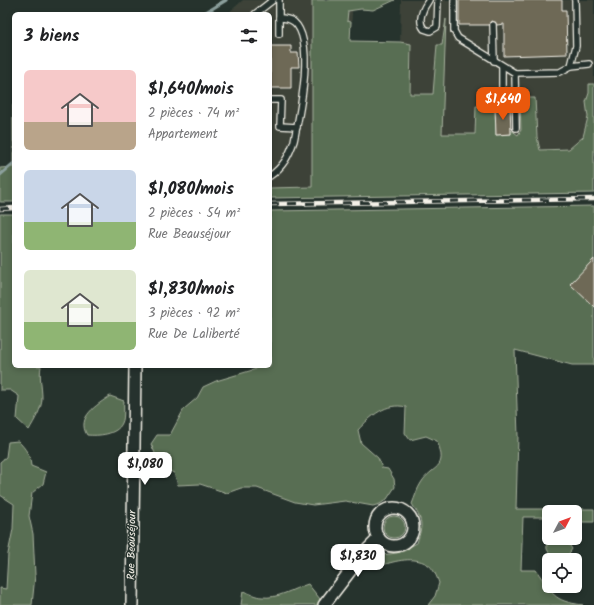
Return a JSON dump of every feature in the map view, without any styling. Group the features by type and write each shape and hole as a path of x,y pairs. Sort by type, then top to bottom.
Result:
{"street":[{"name":"Rue Beauséjour","path":"132,605 135,368"},
{"path":"324,605 360,557 379,538"}],"lane":[{"path":"258,12 273,0"},
{"path":"279,0 279,34"},
{"path":"429,0 422,12 421,24 424,29 430,31 435,29 437,25 438,0"},
{"path":"454,0 454,26 456,35 462,41 515,73 560,72 571,66 589,64"},
{"path":"571,66 576,46 575,0"},
{"path":"272,174 278,170 287,158 294,141 304,81 305,64 302,39 295,23 285,18 279,18"},
{"path":"493,25 494,61"},
{"path":"502,66 502,106"},
{"path":"515,73 516,128"},
{"path":"272,100 281,100 280,126 297,127"}],"shaded area":[{"path":"243,0 353,0 350,42 313,44 312,187 272,188 272,12 229,12"},
{"path":"401,0 594,0 594,179 398,140"}],"green space":[{"path":"312,0 395,0 373,10 361,9 348,11 347,21 351,22 350,41 400,42 411,44 410,94 433,94 437,45 442,45 446,19 442,134 475,134 476,106 495,106 496,135 511,134 511,130 518,135 521,130 520,98 535,98 537,137 540,150 569,149 583,137 588,117 586,102 589,93 589,84 594,84 594,193 272,198 272,188 312,187"},
{"path":"12,167 12,202 0,202 0,168"},
{"path":"594,206 594,365 572,365 515,350 518,436 516,509 542,509 542,517 523,517 521,570 536,570 542,579 542,593 552,593 565,601 583,605 428,605 435,596 439,583 429,565 416,560 399,561 382,565 376,562 382,555 397,553 417,543 421,523 412,504 421,483 425,477 438,466 441,457 437,441 426,436 410,440 405,433 406,407 399,406 385,408 374,415 358,430 361,443 378,458 382,468 388,469 394,479 395,487 387,499 380,504 373,506 345,501 313,505 295,502 257,488 241,488 227,493 200,484 178,485 174,473 161,467 151,444 157,435 170,435 184,409 197,398 203,387 216,381 256,368 272,368 272,211"},
{"path":"0,214 12,214 12,368 41,368 42,402 29,430 17,419 19,396 10,390 0,390"},
{"path":"110,396 124,401 123,418 120,427 107,434 87,435 84,429 86,417 94,408"},
{"path":"18,441 27,452 31,466 46,472 43,484 32,493 29,516 33,534 35,575 32,605 0,605 0,588 6,589 8,554 13,529 14,504 0,495 0,462 6,457 8,442"},
{"path":"582,509 594,509 594,522 582,522"},
{"path":"394,516 402,519 405,527 402,535 394,538 386,535 383,527 386,519"},
{"path":"547,545 569,545 572,549 569,553 549,553"},
{"path":"308,584 320,599 318,605 241,605 243,591 257,596 274,597"}],"building":[{"path":"459,0 562,0 562,10 566,10 567,54 504,56 504,24 497,25 493,21 490,22 489,25 459,25"},
{"path":"272,46 291,46 291,53 298,53 299,67 291,67 291,88 272,88"},
{"path":"506,105 510,105 511,134 496,135 495,106 498,106 502,110"},
{"path":"594,259 594,307 570,284"}],"waterway":[{"path":"206,12 226,0"},
{"path":"0,175 12,165"}],"railway":[{"path":"272,204 594,199"},
{"path":"0,209 12,208"}]}
